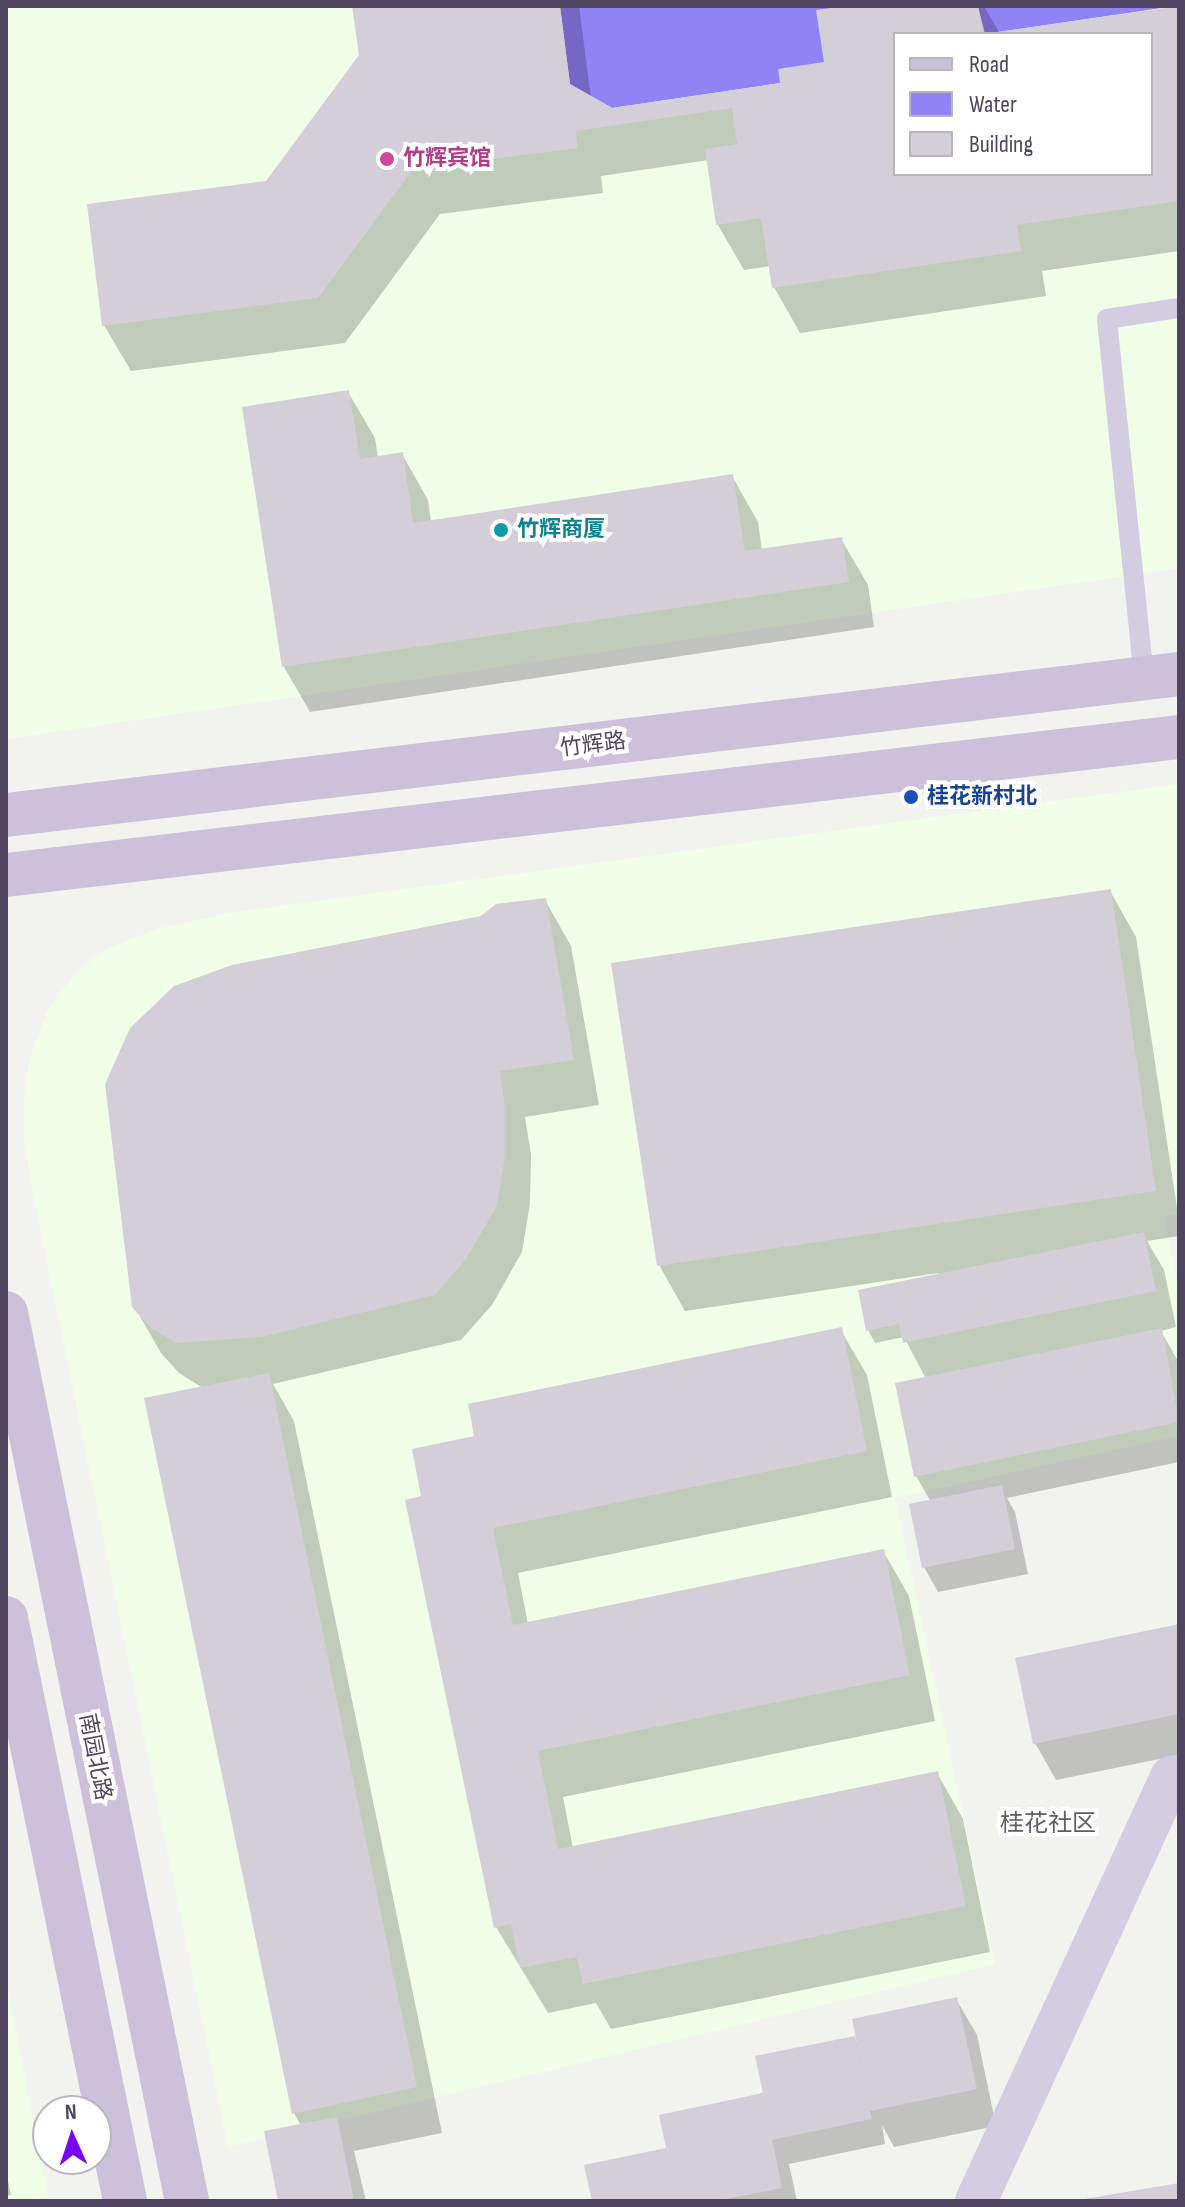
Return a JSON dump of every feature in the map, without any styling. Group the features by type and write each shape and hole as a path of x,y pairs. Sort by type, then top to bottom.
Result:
{"main road":[{"name":"竹辉路","path":"6,815 1162,676"},
{"path":"6,875 1179,737"},
{"name":"南园北路","path":"6,1313 187,2201"},
{"path":"6,1618 125,2201"}],"street":[{"path":"976,2201 1171,1777 1179,1776"}],"lane":[{"path":"1162,676 1107,319 1179,308"}],"shaded area":[{"path":"6,6 1179,6 1179,568 6,739"},
{"path":"1179,784 1179,1213 1164,1216 1179,1291 1179,1436 895,1498 995,1964 228,2147 32,1189 24,1138 24,1099 29,1061 48,1009 72,978 102,951 157,929 229,913"},
{"path":"6,1982 32,2114 32,2175 44,2175 49,2201 6,2201"}],"water":[{"path":"560,6 846,6 824,62 780,83 612,108 570,84"},
{"path":"978,6 1175,6 999,32 984,32"}],"building":[{"name":"竹辉宾馆","path":"352,6 560,6 570,84 612,108 780,83 778,69 824,62 816,10 846,6 978,6 983,32 893,32 893,176 1153,176 1153,32 997,32 1179,6 1179,201 1017,225 1021,251 772,288 761,218 716,225 705,149 737,144 732,108 576,131 578,148 413,169 318,298 102,326 87,204 266,181 359,55"},
{"name":"竹辉商厦","path":"349,390 360,459 403,452 413,523 733,474 745,551 842,537 849,582 282,667 242,407"},
{"path":"1111,889 1156,1191 657,1266 611,963"},
{"path":"546,898 574,1060 500,1071 505,1108 505,1156 497,1206 466,1259 435,1295 261,1337 176,1343 150,1327 132,1307 105,1084 130,1028 174,986 232,965 481,916 496,904"},
{"path":"1144,1232 1156,1291 903,1343 899,1324 866,1331 858,1290"},
{"path":"842,1327 867,1451 493,1528 513,1625 884,1549 910,1675 538,1751 558,1849 938,1771 966,1906 583,1984 577,1957 520,1968 511,1924 494,1928 405,1500 421,1496 412,1449 474,1436 468,1404"},
{"path":"1162,1328 1179,1422 914,1477 895,1383"},
{"path":"269,1373 417,2087 292,2114 144,1398"},
{"path":"1002,1485 1015,1549 922,1568 909,1504"},
{"path":"1179,1624 1179,1714 1033,1744 1015,1658"},
{"path":"957,1997 977,2089 870,2111 872,2119 772,2140 782,2188 716,2201 592,2201 584,2165 666,2148 659,2115 763,2093 755,2056 855,2036 863,2073 852,2019"},
{"path":"337,2117 354,2201 278,2201 264,2131"},
{"path":"1179,2183 1179,2201 1084,2201 1084,2199"}],"place":[{"name":"竹辉宾馆","path":"387,159"},
{"name":"竹辉商厦","path":"501,530"},
{"name":"桂花新村北","path":"911,797"}],"district":[{"name":"桂花社区","path":"1048,1824"}]}
